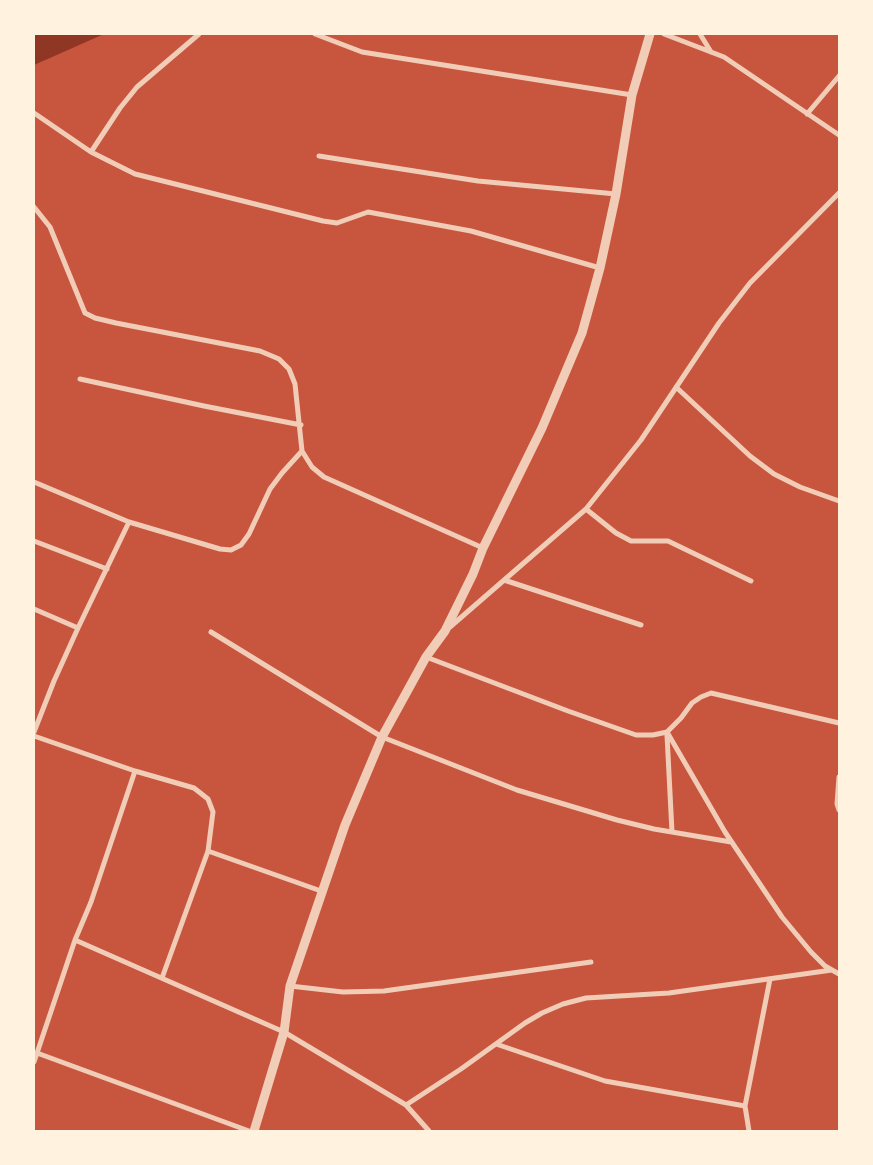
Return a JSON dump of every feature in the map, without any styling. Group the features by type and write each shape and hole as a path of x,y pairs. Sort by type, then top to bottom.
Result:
{"street":[{"path":"91,152 120,108 138,87 200,34"},
{"path":"315,34 362,52 632,95"},
{"path":"254,1131 284,1032 290,986 345,825 382,737 426,657 446,630 473,574 483,548 542,428 582,333 600,268 616,194 632,95 650,34"},
{"path":"664,34 724,57 839,135"},
{"path":"700,34 711,52"},
{"path":"807,114 839,76"},
{"path":"34,113 91,152 135,174 323,221 337,223 368,212 471,231 600,268"},
{"path":"319,156 478,181 616,194"},
{"path":"446,630 586,509 640,440 720,323 750,283 839,193"},
{"path":"34,207 50,227 84,313 116,323 260,351 279,359 289,369 295,384 302,451 312,468 324,477 483,548"},
{"path":"80,379 300,425"},
{"path":"676,387 750,456 774,474 800,487 839,501"},
{"path":"34,482 129,522 220,549 231,550 241,546 249,534 270,489 302,451"},
{"path":"586,509 616,534 631,541 668,541 751,581"},
{"path":"129,522 78,628 34,734 135,771 194,788 208,799 214,812 208,851 162,978"},
{"path":"34,541 107,568"},
{"path":"504,580 641,625"},
{"path":"34,610 78,628"},
{"path":"211,632 382,737 517,790 617,820 731,842"},
{"path":"426,657 636,735 653,735 666,732 681,718 692,703 711,693 839,723"},
{"path":"666,732 672,832"},
{"path":"666,732 731,842 782,917 810,952 825,966 839,974"},
{"path":"34,1062 135,771"},
{"path":"839,777 837,804 839,810"},
{"path":"208,851 321,891"},
{"path":"76,940 284,1032 406,1105 429,1131"},
{"path":"290,986 343,992 384,991 592,962"},
{"path":"406,1105 524,1023 563,1004 586,998 669,993 832,970"},
{"path":"749,1131 745,1106 770,979"},
{"path":"496,1044 605,1080 745,1106"},
{"path":"37,1053 249,1131"}],"shaded area":[{"path":"34,34 104,34 34,65"}]}
